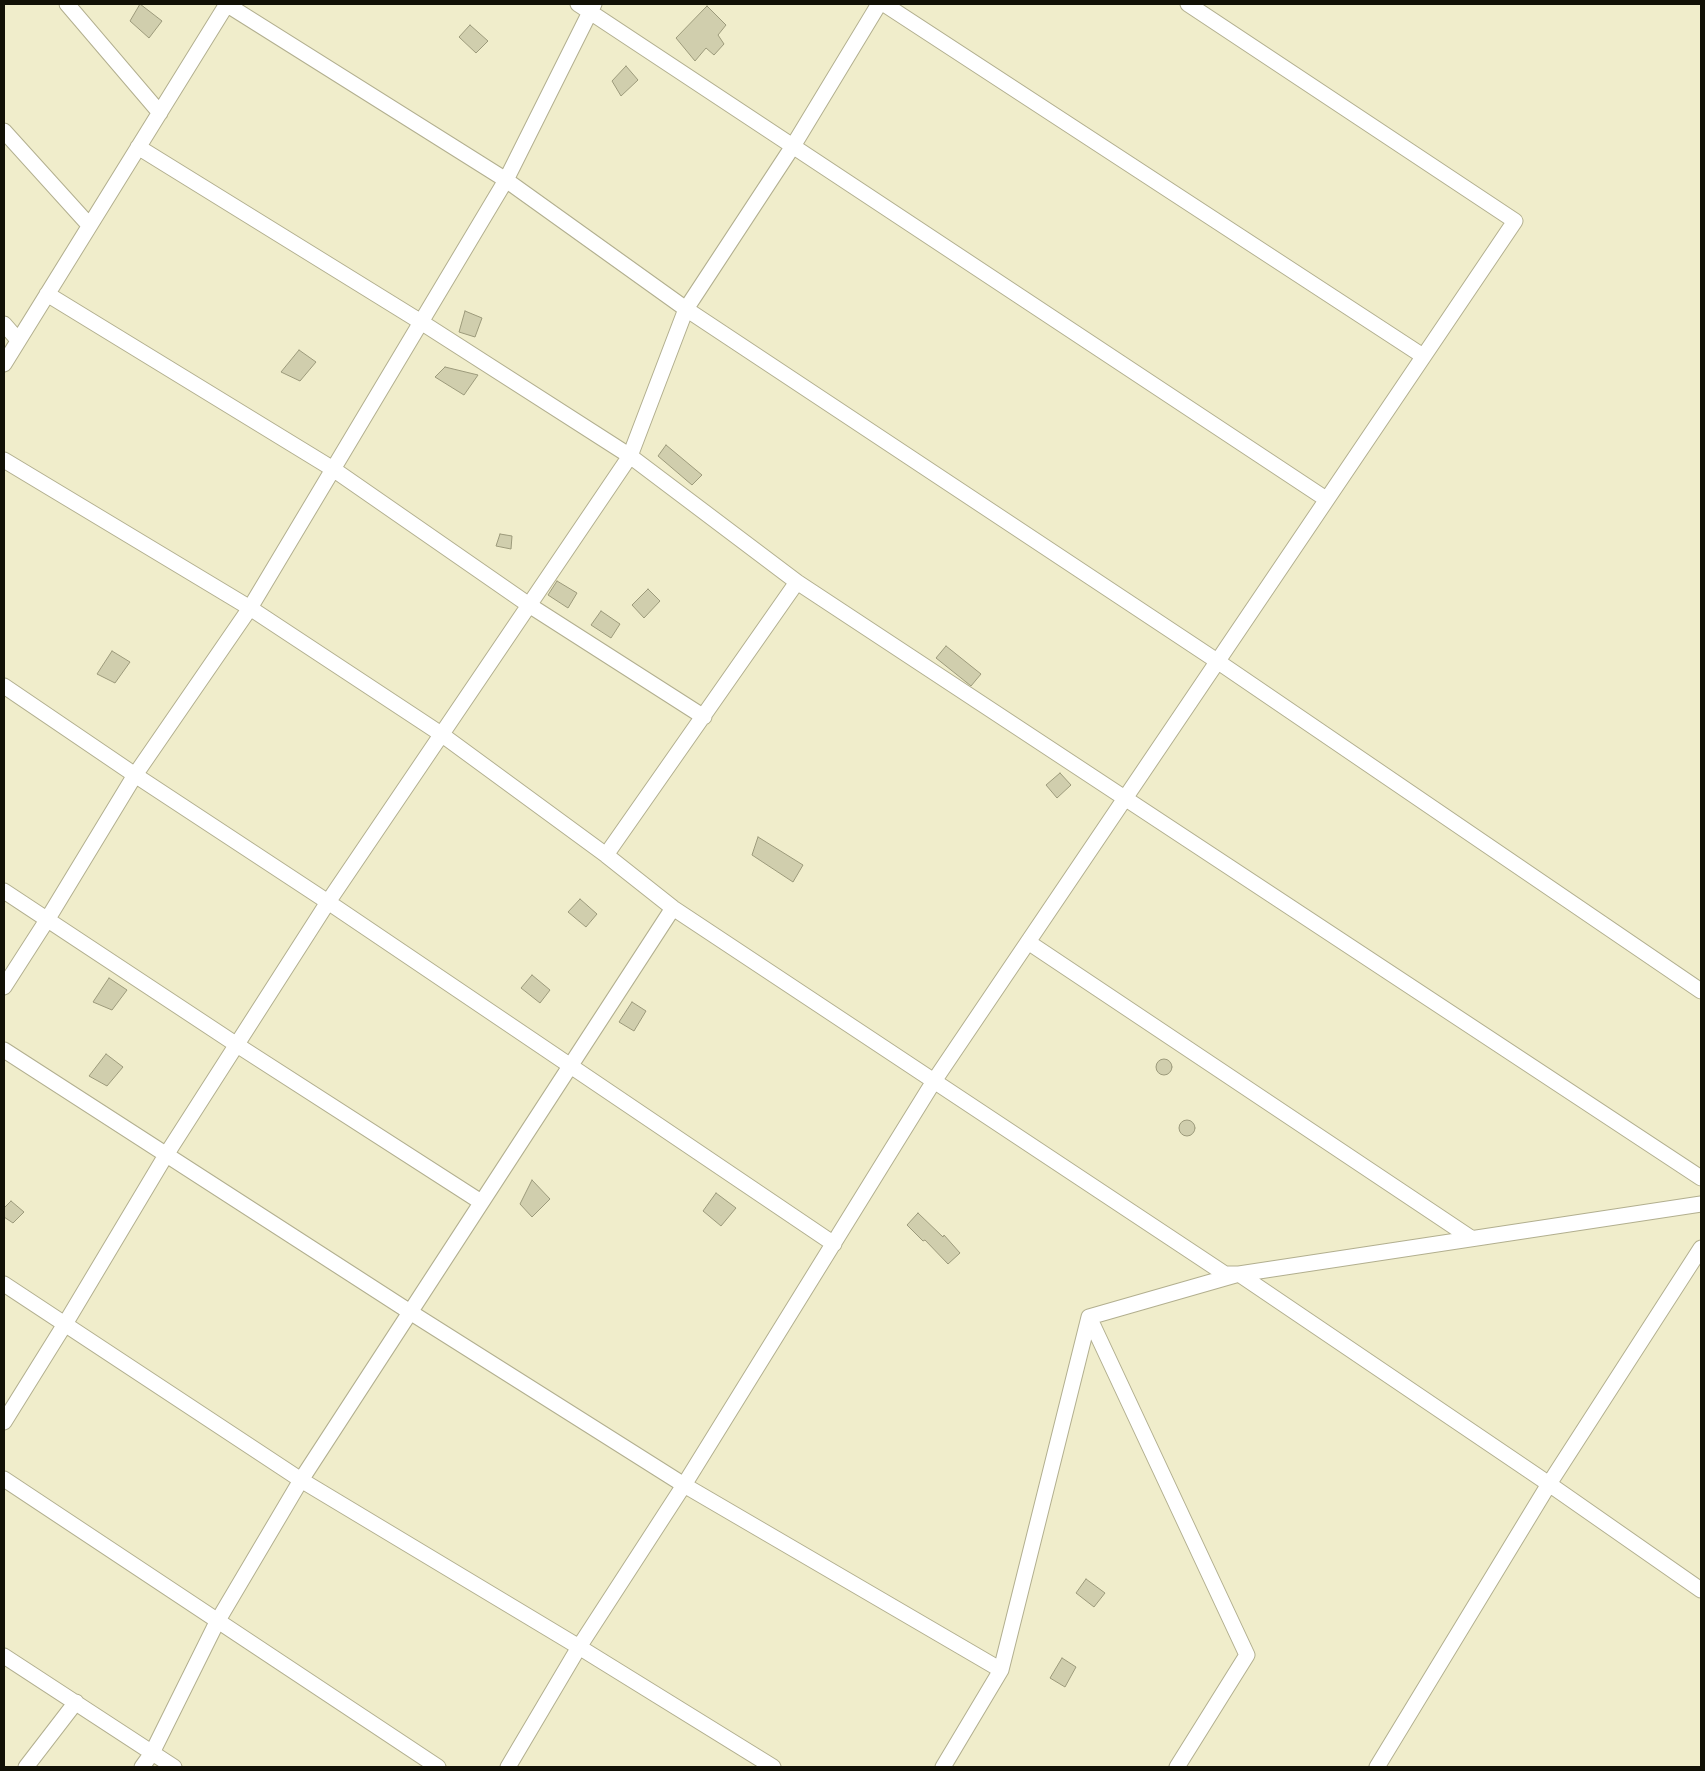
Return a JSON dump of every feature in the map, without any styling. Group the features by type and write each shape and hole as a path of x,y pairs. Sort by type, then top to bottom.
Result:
{"street":[{"path":"67,4 160,113"},
{"path":"4,364 227,4 506,180 686,309 1217,661 1701,991"},
{"path":"4,1422 166,1155 328,902 630,456 686,309 793,146 879,4"},
{"path":"884,4 1423,356"},
{"path":"508,1767 579,1648 684,1485 934,1081 1515,221 1188,4"},
{"path":"4,987 135,775 250,608 506,180 587,6 793,146 1326,499"},
{"path":"4,131 89,225"},
{"path":"138,147 420,322 630,456 798,582 1701,1178"},
{"path":"47,294 333,470 529,605 704,717"},
{"path":"4,324 18,340"},
{"path":"4,460 250,608 441,734 606,854 673,908 1225,1274 1239,1274 1549,1484 1701,1590"},
{"path":"606,854 798,582"},
{"path":"4,686 328,902 834,1244"},
{"path":"4,891 237,1045 481,1202"},
{"path":"142,1767 152,1753 217,1622 301,1480 673,908"},
{"path":"1028,942 1471,1238"},
{"path":"4,1050 410,1312 684,1485 1001,1670"},
{"path":"1089,1317 1239,1274 1701,1204"},
{"path":"1377,1767 1549,1484 1701,1248"},
{"path":"4,1284 301,1480 773,1767"},
{"path":"943,1767 1001,1670 1089,1317"},
{"path":"1089,1317 1247,1655 1177,1767"},
{"path":"4,1479 438,1767"},
{"path":"4,1656 174,1767"},
{"path":"26,1767 76,1702"}],"building":[{"path":"140,4 162,21 149,38 130,21"},
{"path":"707,6 726,25 718,35 724,44 714,55 706,48 695,61 676,38"},
{"path":"470,25 488,41 476,53 459,37"},
{"path":"626,66 638,80 621,96 612,81"},
{"path":"465,311 482,318 475,337 459,332"},
{"path":"299,350 316,362 300,381 281,372"},
{"path":"445,367 478,375 464,395 435,377"},
{"path":"666,445 702,475 692,485 658,456"},
{"path":"500,534 512,536 511,549 496,546"},
{"path":"557,581 577,593 568,608 548,595"},
{"path":"648,589 660,601 644,618 632,605"},
{"path":"601,611 620,624 611,638 591,625"},
{"path":"946,646 981,674 971,686 936,658"},
{"path":"112,651 130,662 115,683 97,674"},
{"path":"1060,773 1071,785 1057,798 1046,785"},
{"path":"758,837 803,865 793,882 752,855"},
{"path":"580,899 597,914 586,927 568,912"},
{"path":"532,975 550,990 540,1003 521,988"},
{"path":"109,978 127,990 112,1010 93,1002"},
{"path":"632,1002 646,1011 634,1031 619,1022"},
{"path":"106,1054 123,1067 107,1086 89,1076"},
{"path":"1164,1059 1172,1067 1164,1075 1156,1067"},
{"path":"1187,1120 1193,1122 1195,1128 1193,1134 1187,1136 1181,1134 1179,1128 1181,1122"},
{"path":"532,1180 550,1199 532,1217 520,1204"},
{"path":"716,1193 736,1208 721,1226 703,1211"},
{"path":"11,1201 24,1212 13,1223 4,1217 4,1208"},
{"path":"918,1213 943,1237 944,1235 960,1253 948,1264 925,1240 923,1241 907,1225"},
{"path":"1086,1579 1105,1593 1094,1607 1076,1593"},
{"path":"1062,1658 1076,1667 1065,1687 1050,1678"}]}
